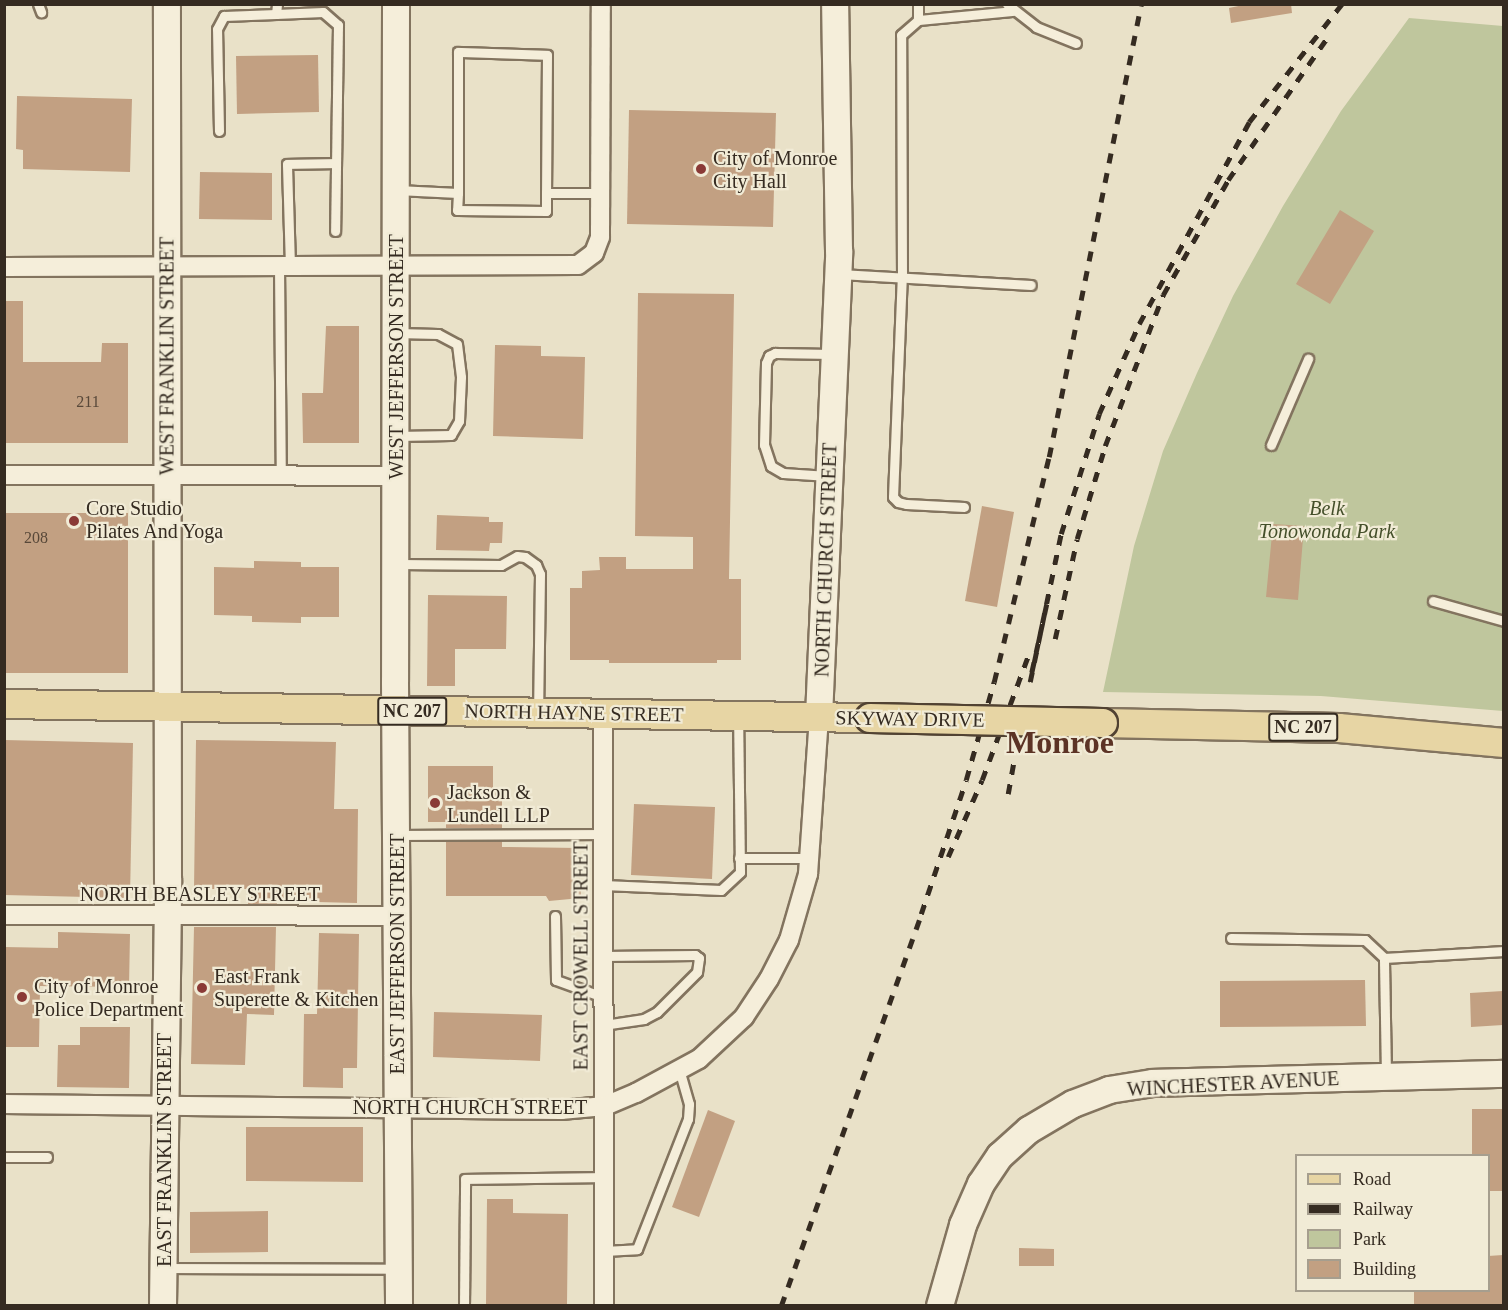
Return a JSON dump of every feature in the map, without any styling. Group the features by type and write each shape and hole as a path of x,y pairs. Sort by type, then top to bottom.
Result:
{"main road":[{"name":"WEST FRANKLIN STREET","path":"166,707 167,4"},
{"name":"WEST JEFFERSON STREET","path":"395,710 396,4"},
{"name":"NORTH CHURCH STREET","path":"819,717 838,274 835,4"},
{"name":"NORTH HAYNE STREET","path":"4,704 819,717"},
{"name":"EAST FRANKLIN STREET","path":"163,1305 167,917 166,707"},
{"name":"EAST JEFFERSON STREET","path":"395,710 399,1305"},
{"name":"SKYWAY DRIVE","path":"819,717 1339,728 1503,743"},
{"name":"WINCHESTER AVENUE","path":"940,1305 963,1225 981,1184 1000,1156 1029,1130 1073,1104 1109,1090 1153,1083 1503,1074"}],"street":[{"path":"4,267 578,265 589,259 598,246 600,237 601,4"},
{"path":"4,475 396,476"},
{"name":"EAST CROWELL STREET","path":"603,714 604,1305"},
{"name":"NORTH CHURCH STREET","path":"4,1104 561,1110 605,1106 699,1059 744,1017 769,979 792,931 801,904 809,858 819,717"},
{"name":"NORTH BEASLEY STREET","path":"4,915 397,916"}],"lane":[{"path":"918,4 918,20"},
{"path":"964,507 906,504 898,502 893,497 902,277 901,35 918,20 1010,8 1035,27 1076,43"},
{"path":"219,131 217,29 224,16 277,9 323,12 338,25 335,231"},
{"path":"458,51 547,55 546,211 457,210 458,193 458,51"},
{"path":"281,476 287,164 335,163"},
{"path":"396,190 458,193"},
{"path":"546,193 600,193"},
{"path":"838,274 1031,285"},
{"path":"396,333 438,334 457,344 460,377 459,421 451,435 396,436"},
{"path":"829,476 783,473 771,466 764,445 766,363 769,356 776,353 834,354"},
{"path":"1271,445 1308,359"},
{"path":"395,564 501,565 517,556 525,557 536,565 540,574 538,712"},
{"path":"1433,601 1503,621"},
{"path":"602,885 721,890 740,872 738,716"},
{"path":"396,835 603,834"},
{"path":"739,858 809,858"},
{"path":"555,916 556,980 603,997"},
{"path":"1231,938 1365,940 1384,958 1386,1077"},
{"path":"1384,958 1503,951"},
{"path":"603,956 695,955 699,958 697,972 657,1012 644,1019 604,1025"},
{"path":"604,1251 637,1249 688,1119 689,1104 679,1070"},
{"path":"4,1157 47,1157"},
{"path":"465,1305 465,1179 604,1177"},
{"path":"163,1268 399,1269"}],"green space":[{"name":"Belk Tonowonda Park","path":"1409,18 1503,26 1503,711 1321,696 1103,692 1134,546 1163,451 1197,373 1233,296 1283,206 1341,111"}],"building":[{"path":"1248,4 1291,4 1292,13 1231,23 1229,8"},
{"path":"318,55 319,112 237,114 236,56"},
{"path":"17,96 132,99 130,172 23,169 23,150 16,149"},
{"name":"City of Monroe City Hall","path":"629,110 776,113 773,227 627,224"},
{"path":"200,172 272,173 272,220 199,219"},
{"path":"1340,210 1374,231 1330,304 1296,284"},
{"path":"638,293 734,294 729,579 741,579 741,660 717,660 717,663 609,663 609,660 570,660 570,588 582,588 582,571 600,570 599,557 626,557 626,569 693,569 693,537 635,536"},
{"path":"4,301 23,301 23,362 101,362 102,343 128,343 128,443 4,443"},
{"path":"326,326 359,326 359,443 303,443 302,393 323,393"},
{"path":"495,345 541,346 541,356 585,357 583,439 493,436"},
{"path":"982,506 1014,512 997,607 965,601"},
{"path":"4,513 128,513 128,673 4,673"},
{"path":"437,515 489,517 489,522 503,522 502,543 490,543 489,551 436,550"},
{"path":"1273,524 1304,526 1298,600 1266,597"},
{"path":"254,561 301,562 301,567 339,567 339,617 301,617 301,623 252,622 252,616 214,615 214,567 254,568"},
{"path":"428,595 507,596 506,649 455,649 455,686 427,686"},
{"path":"4,740 133,743 130,898 4,895"},
{"path":"196,740 336,742 334,809 358,809 357,903 277,901 277,904 248,904 248,889 194,889"},
{"path":"428,766 493,766 493,792 502,792 502,828 446,828 446,822 428,822"},
{"path":"634,804 715,807 712,879 631,875"},
{"path":"502,841 502,847 578,848 581,898 549,901 546,896 446,896 446,842"},
{"path":"194,927 276,927 274,1015 247,1014 245,1065 191,1064"},
{"path":"58,932 130,934 129,987 40,986 39,1047 4,1047 4,947 58,948"},
{"path":"319,933 359,934 357,1068 343,1068 343,1088 303,1087 304,1014 317,1014"},
{"path":"1365,980 1366,1026 1220,1027 1220,981"},
{"path":"1503,991 1503,1025 1471,1027 1470,993"},
{"path":"434,1012 542,1015 540,1061 433,1057"},
{"path":"80,1027 130,1027 129,1088 57,1087 58,1045 80,1045"},
{"path":"1472,1109 1503,1109 1503,1191 1490,1191 1490,1154 1472,1154"},
{"path":"708,1110 735,1121 699,1217 672,1207"},
{"path":"246,1127 363,1127 363,1182 246,1181"},
{"path":"487,1199 513,1199 513,1213 568,1214 567,1305 486,1305"},
{"path":"268,1211 268,1252 190,1253 190,1212"},
{"path":"1019,1248 1054,1249 1054,1266 1019,1266"},
{"path":"1503,1255 1503,1305 1414,1305 1414,1292 1490,1292 1490,1256"}],"railway":[{"path":"781,1306 921,914 966,780 994,682 1049,457 1141,4"},
{"path":"1047,604 1030,682 1061,534 1099,414 1139,324 1249,122 1342,4"},
{"path":"1055,639 1077,539 1105,446 1163,295 1228,180 1327,38"},
{"path":"948,857 982,780 1030,651"},
{"path":"1008,794 1014,759"}],"place":[{"name":"City of Monroe City Hall","path":"701,169"},
{"name":"Core Studio Pilates And Yoga","path":"74,521"},
{"name":"Jackson & Lundell LLP","path":"435,803"},
{"name":"East Frank Superette & Kitchen","path":"202,988"},
{"name":"City of Monroe Police Department","path":"22,997"}],"district":[{"name":"Monroe","path":"1060,742"}]}
